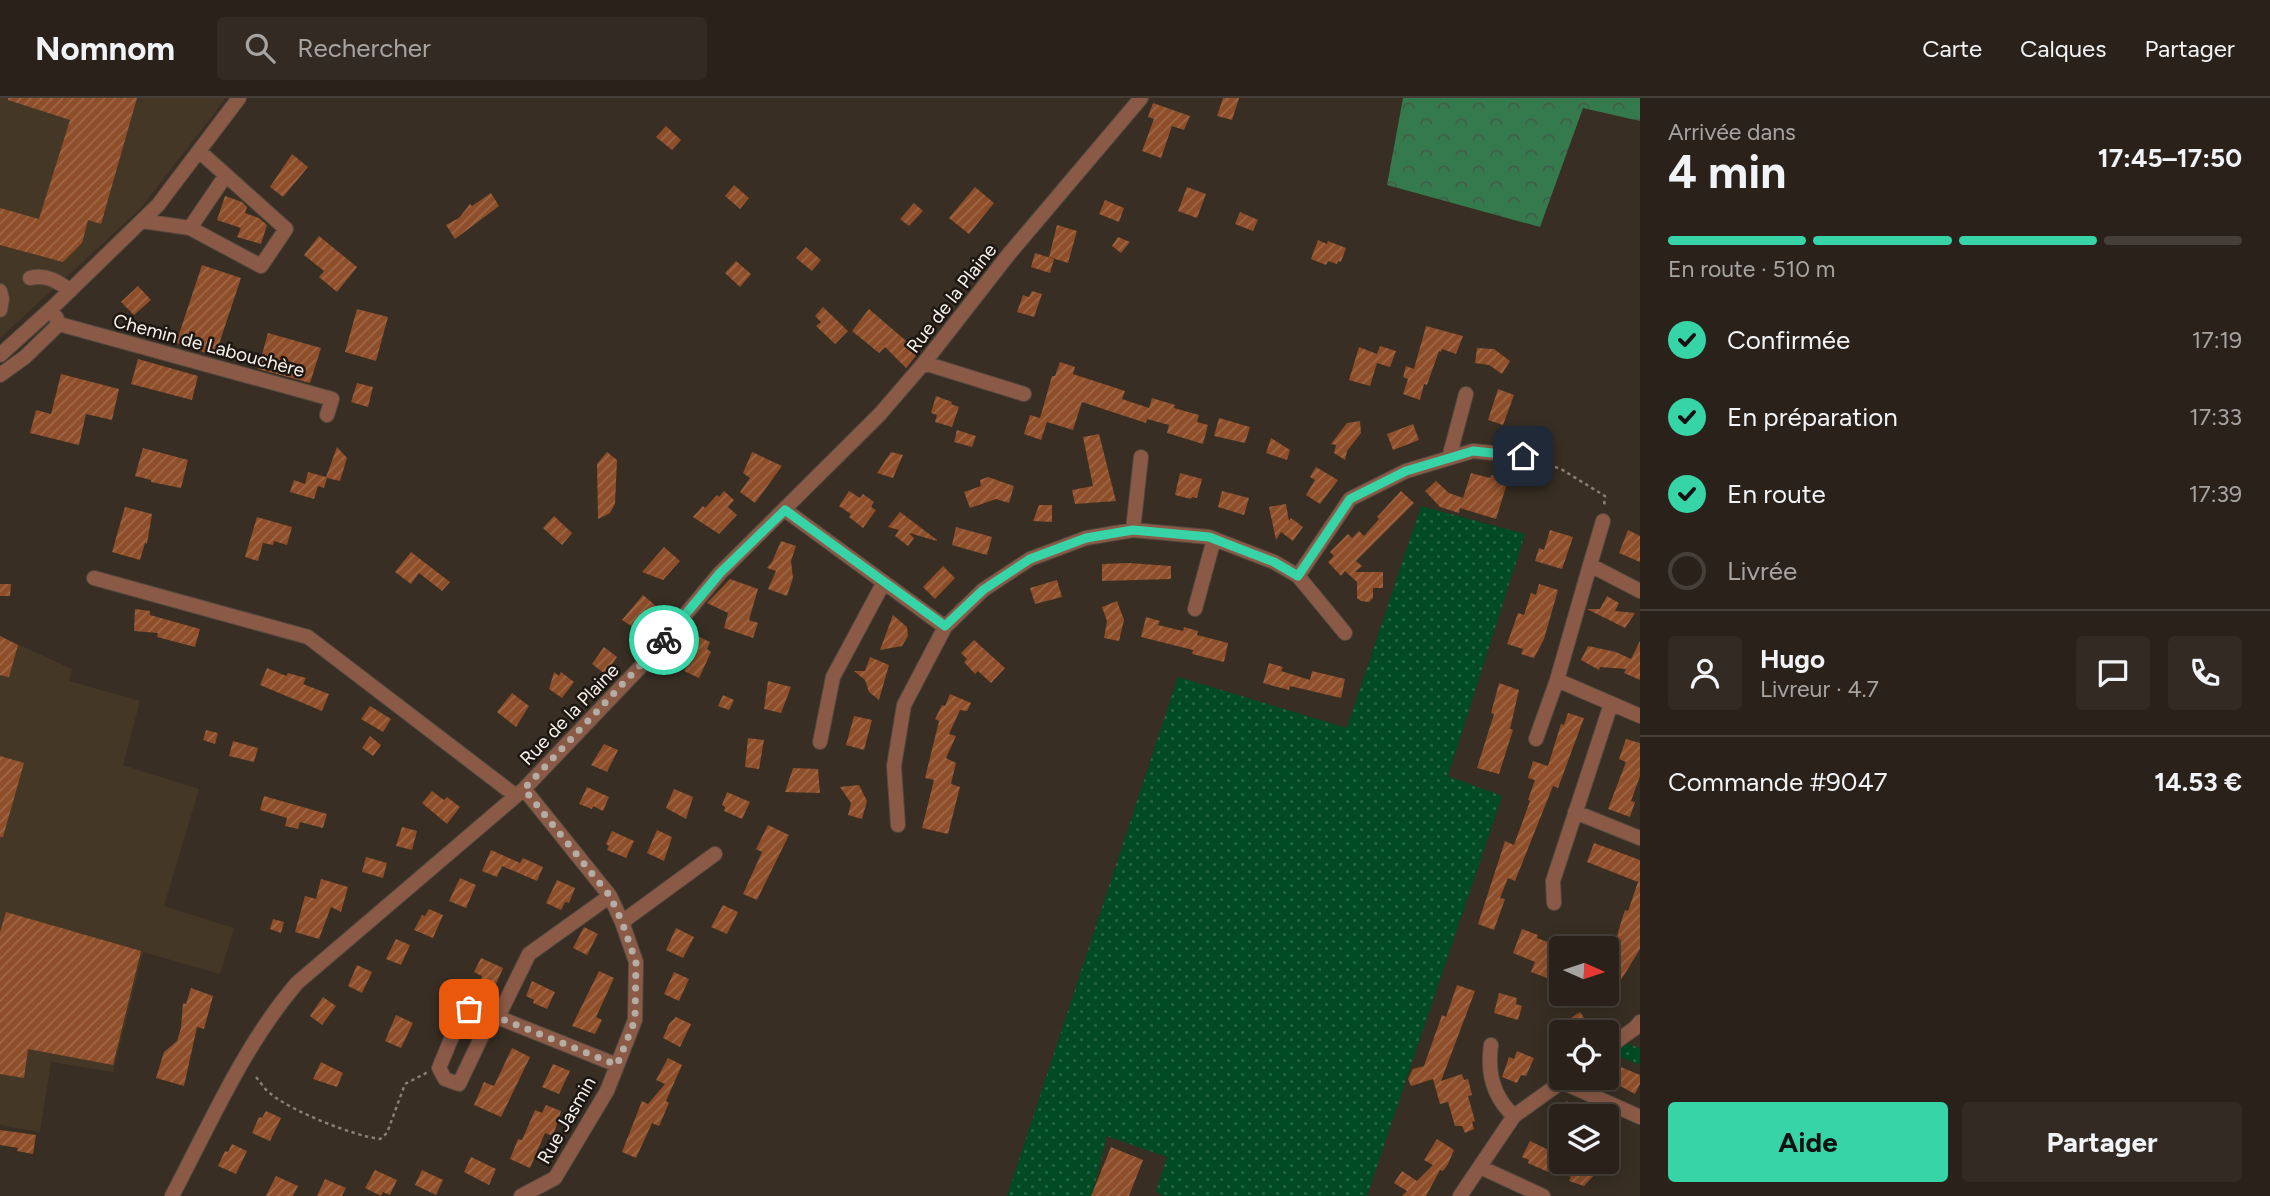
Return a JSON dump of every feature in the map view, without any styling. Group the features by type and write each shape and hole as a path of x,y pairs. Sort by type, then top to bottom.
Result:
{"street":[{"path":"0,355 158,205 239,98"},
{"name":"Rue de la Plaine","path":"172,1196 259,1034 297,983 520,793 649,658 720,573 880,414 924,363 1009,254 1141,98"},
{"path":"142,221 190,228 261,266 286,229 198,151"},
{"path":"190,228 226,175"},
{"path":"30,278 38,276 58,281 70,291"},
{"path":"0,291 0,310"},
{"path":"0,375 25,357 59,324 52,308"},
{"name":"Chemin de Labouchère","path":"59,324 332,399 327,415"},
{"path":"924,363 1024,394"},
{"path":"1449,458 1466,394"},
{"path":"1298,576 1350,499 1406,471 1473,451 1523,456"},
{"path":"1133,530 1141,457"},
{"path":"785,510 945,626"},
{"path":"1536,739 1557,680 1603,521"},
{"path":"898,825 894,766 904,705 945,626 983,590 1030,559 1086,538 1133,530 1214,539 1274,562 1298,576 1345,633"},
{"path":"1195,609 1214,539"},
{"path":"1591,565 1640,591"},
{"name":"Rue Jasmin","path":"94,578 307,638 520,793 610,896 636,962 635,1020 607,1091 555,1178 521,1196"},
{"path":"820,742 833,677 884,582"},
{"path":"1557,680 1640,716"},
{"path":"1555,903 1553,881 1611,704"},
{"path":"1575,812 1640,838"},
{"path":"622,922 715,853"},
{"path":"610,896 529,954 495,1016 459,1084 445,1079 439,1068 461,1015 474,1008 495,1016 617,1065"},
{"path":"1619,1040 1640,1022"},
{"path":"1491,1045 1488,1065 1500,1103 1514,1116"},
{"path":"1460,1196 1514,1116 1550,1090"},
{"path":"1585,1090 1640,1117"},
{"path":"1480,1167 1543,1196"}],"path":[{"path":"1523,456 1561,469 1605,496 1603,521"},
{"path":"256,1077 271,1094 297,1109 366,1137 380,1139 387,1133 405,1084 439,1068"}],"shaded area":[{"path":"0,98 226,98 140,209 0,338"},
{"path":"0,636 72,669 69,681 140,701 123,765 199,789 164,906 234,928 220,974 143,952 113,1072 51,1062 40,1132 0,1125"}],"green space":[{"path":"1403,98 1640,98 1640,121 1583,108 1540,227 1387,185"},
{"path":"1421,506 1525,534 1448,776 1502,796 1367,1196 1163,1196 1156,1192 1167,1157 1107,1136 1092,1196 1007,1196 1178,677 1347,728"},
{"path":"1622,1042 1640,1048 1640,1065 1620,1057"}],"building":[{"path":"8,98 137,98 101,224 88,220 82,243 63,262 0,245 0,208 39,219 70,120"},
{"path":"1223,98 1239,98 1232,120 1217,116"},
{"path":"1153,103 1190,116 1184,130 1172,126 1161,158 1142,151 1154,119 1148,117"},
{"path":"666,126 681,140 672,150 656,137"},
{"path":"292,154 308,167 283,197 270,187"},
{"path":"734,185 749,198 740,209 725,196"},
{"path":"975,187 994,203 969,234 949,218"},
{"path":"1187,187 1206,194 1197,218 1178,211"},
{"path":"491,193 499,206 455,239 446,225 459,218 470,204 472,206"},
{"path":"225,196 242,202 247,207 245,213 259,218 267,225 261,244 237,237 241,228 217,220"},
{"path":"1105,200 1124,208 1119,222 1099,214"},
{"path":"914,203 923,211 909,226 900,219"},
{"path":"1240,212 1258,220 1253,231 1235,224"},
{"path":"1057,225 1077,231 1068,263 1049,257"},
{"path":"319,236 357,267 337,292 319,277 324,271 304,255"},
{"path":"1118,237 1130,242 1121,253 1112,246"},
{"path":"1318,240 1346,248 1341,262 1338,261 1337,264 1328,261 1326,265 1311,259"},
{"path":"806,247 821,260 812,271 796,258"},
{"path":"1035,253 1054,259 1050,273 1031,267"},
{"path":"736,261 751,274 740,287 725,273"},
{"path":"202,265 241,278 215,356 176,343"},
{"path":"138,286 151,300 134,315 121,302"},
{"path":"1032,291 1042,294 1034,317 1017,312 1023,295 1029,297"},
{"path":"823,307 848,331 835,344 816,326 821,322 815,316"},
{"path":"357,309 388,317 376,361 345,352"},
{"path":"869,309 919,352 906,368 885,347 879,353 852,331"},
{"path":"1426,326 1463,336 1456,354 1442,349 1439,351 1420,400 1403,394 1408,379 1403,377 1406,366 1414,369"},
{"path":"268,333 321,348 310,383 258,369"},
{"path":"1380,346 1396,351 1390,367 1377,363 1370,386 1349,380 1359,347 1377,354"},
{"path":"1477,348 1494,349 1510,361 1502,374 1489,365 1475,363"},
{"path":"138,359 198,376 192,400 131,384"},
{"path":"1060,362 1075,367 1073,374 1125,391 1122,399 1149,408 1152,398 1199,415 1197,422 1208,425 1203,444 1167,433 1169,425 1147,419 1146,423 1082,402 1073,430 1047,422 1041,440 1024,434 1030,415 1040,418 1052,376 1055,376"},
{"path":"61,374 119,389 112,420 86,414 79,445 30,433 36,410 51,414"},
{"path":"357,383 373,387 368,407 351,402"},
{"path":"1498,389 1514,395 1503,425 1488,420"},
{"path":"936,396 959,407 952,427 935,422 937,415 931,413"},
{"path":"1219,418 1250,427 1245,443 1214,436"},
{"path":"1360,421 1361,433 1347,451 1345,460 1334,453 1336,445 1331,444 1347,423"},
{"path":"1413,424 1419,440 1393,450 1387,434"},
{"path":"957,430 976,436 972,447 954,442"},
{"path":"1099,434 1116,501 1075,504 1072,490 1093,486 1083,437"},
{"path":"1271,438 1290,450 1287,460 1266,453"},
{"path":"337,447 347,458 340,481 327,478 324,488 318,486 314,499 290,492 294,480 305,484 308,472 326,477"},
{"path":"143,448 188,460 181,488 135,476"},
{"path":"607,452 617,460 615,504 610,513 598,519 597,464"},
{"path":"752,452 782,466 755,503 740,492 750,478 743,473"},
{"path":"891,452 903,455 893,478 877,473"},
{"path":"1316,467 1338,480 1320,504 1306,495 1315,480 1310,477"},
{"path":"1180,473 1202,479 1197,498 1175,495"},
{"path":"1471,473 1508,480 1496,519 1460,508 1459,513 1440,507 1425,491 1436,481 1449,493 1463,498"},
{"path":"988,477 1014,486 1009,503 996,499 970,508 964,492 981,486 980,480"},
{"path":"724,491 734,500 728,507 737,515 719,534 693,517"},
{"path":"849,491 860,498 863,494 874,502 871,507 876,510 863,528 849,517 851,514 839,506"},
{"path":"1222,491 1249,498 1244,515 1218,507"},
{"path":"1401,491 1414,503 1356,561 1362,566 1355,572 1383,572 1383,588 1373,588 1373,598 1369,602 1361,601 1357,598 1357,582 1345,571 1341,576 1328,562 1334,556 1330,552 1348,534 1352,538 1359,531 1364,536"},
{"path":"1286,504 1289,521 1291,518 1303,527 1293,541 1281,532 1276,540 1269,507"},
{"path":"1039,505 1052,505 1052,522 1033,521"},
{"path":"125,507 152,514 147,544 145,543 140,560 112,552"},
{"path":"900,512 937,541 909,533 914,538 908,546 895,536 899,530 888,527"},
{"path":"554,516 572,533 562,545 543,528"},
{"path":"257,517 292,527 287,545 274,541 273,545 263,543 258,561 245,557"},
{"path":"956,527 992,537 987,555 952,545"},
{"path":"1550,530 1573,537 1562,569 1535,561 1539,548 1544,550"},
{"path":"1628,530 1640,536 1640,562 1619,553"},
{"path":"781,541 796,546 791,561 793,578 787,596 768,589 776,571 767,568"},
{"path":"664,547 680,561 663,580 642,572"},
{"path":"411,552 450,582 442,591 419,573 411,584 395,572"},
{"path":"1102,564 1171,566 1171,579 1102,581"},
{"path":"943,566 955,578 935,599 923,587"},
{"path":"730,579 758,589 749,620 758,623 753,638 724,628 728,613 707,603"},
{"path":"1057,580 1062,597 1035,604 1030,588"},
{"path":"0,584 11,584 10,596 0,596"},
{"path":"1539,584 1558,590 1544,639 1534,658 1521,654 1523,649 1507,644 1518,613 1524,615 1531,593 1536,595"},
{"path":"643,595 670,618 652,639 622,620"},
{"path":"1607,596 1619,603 1615,611 1635,613 1625,628 1587,609 1600,609"},
{"path":"1117,601 1124,620 1119,641 1104,638 1107,621 1102,607"},
{"path":"135,609 150,611 150,615 200,629 195,647 157,637 158,633 134,631"},
{"path":"893,615 907,627 908,636 902,646 880,650"},
{"path":"1146,617 1160,621 1158,625 1183,631 1184,627 1198,631 1197,635 1228,643 1224,662 1192,654 1193,650 1141,637"},
{"path":"695,635 710,642 707,649 711,652 699,678 684,671 688,664 682,661"},
{"path":"0,636 18,645 9,677 0,675"},
{"path":"974,640 1005,668 991,683 978,671 975,674 964,662 967,659 961,653"},
{"path":"1640,641 1640,680 1624,673 1626,669 1600,667 1599,670 1581,660 1588,646 1616,652 1631,659"},
{"path":"604,647 617,657 605,674 592,664"},
{"path":"870,657 889,665 879,700 869,692 865,680 854,671 865,671"},
{"path":"1269,663 1283,667 1281,671 1310,680 1312,671 1345,679 1341,698 1290,686 1289,690 1263,683"},
{"path":"267,668 286,676 288,673 306,678 303,684 329,694 322,711 260,685"},
{"path":"554,672 559,676 561,672 574,682 562,698 549,689"},
{"path":"768,681 791,687 781,713 764,709"},
{"path":"1499,683 1519,690 1510,729 1513,730 1499,774 1477,768 1494,714 1491,713"},
{"path":"512,693 529,706 516,727 497,712"},
{"path":"950,694 971,703 967,711 960,710 949,734 956,736 946,758 956,763 951,784 960,787 948,834 922,828 934,780 925,778 939,721 935,719"},
{"path":"723,695 734,700 729,710 718,706"},
{"path":"370,706 391,719 383,732 361,719"},
{"path":"1568,713 1584,718 1558,788 1553,786 1515,881 1508,878 1500,898 1505,899 1494,930 1478,924 1505,841 1514,845 1530,801 1528,800 1535,780 1528,778 1533,761 1548,766 1561,724 1564,725"},
{"path":"854,716 872,720 864,750 846,745"},
{"path":"206,730 218,733 215,744 203,740"},
{"path":"370,736 381,745 373,756 362,748"},
{"path":"748,738 764,740 759,769 745,767"},
{"path":"1626,739 1640,743 1640,776 1631,801 1635,802 1630,817 1608,809 1626,762 1619,759"},
{"path":"233,741 258,748 254,762 229,756"},
{"path":"604,744 618,750 607,772 591,765"},
{"path":"0,756 24,763 3,837 0,837"},
{"path":"793,768 818,769 820,793 785,792"},
{"path":"859,785 867,801 862,819 848,815 851,803 840,787"},
{"path":"587,787 609,797 603,811 579,804"},
{"path":"674,789 693,797 686,819 666,808"},
{"path":"432,791 444,800 447,797 460,807 447,824 422,803"},
{"path":"727,792 750,802 742,819 724,811 725,807 722,805"},
{"path":"264,796 327,814 323,828 300,822 298,829 285,826 287,818 260,810"},
{"path":"768,825 789,835 757,900 743,894 762,852 756,849"},
{"path":"402,827 417,831 412,850 396,846"},
{"path":"657,830 672,837 664,861 647,853"},
{"path":"612,831 634,841 626,858 607,850 609,846 606,844"},
{"path":"1594,843 1640,860 1640,949 1621,980 1617,936 1638,882 1587,862"},
{"path":"491,850 520,863 523,858 543,867 537,881 502,866 497,877 482,871"},
{"path":"366,857 387,863 383,878 362,872"},
{"path":"460,878 476,885 466,908 449,901"},
{"path":"321,879 348,887 341,912 331,907 319,939 295,932 305,896 316,899"},
{"path":"557,880 575,888 569,903 565,902 561,910 546,903"},
{"path":"723,905 738,912 727,934 711,927"},
{"path":"429,909 443,915 433,938 414,930 422,915 425,916"},
{"path":"6,912 141,951 113,1065 28,1049 24,1078 0,1074 0,932"},
{"path":"273,919 284,922 281,933 270,929"},
{"path":"584,927 598,934 587,955 573,948"},
{"path":"676,928 694,937 683,958 666,950"},
{"path":"1522,929 1549,942 1549,979 1531,972 1535,962 1513,953"},
{"path":"396,939 410,945 401,965 386,959"},
{"path":"481,958 503,968 495,986 474,972"},
{"path":"357,965 372,972 362,993 348,986"},
{"path":"599,971 614,978 596,1017 602,1020 595,1034 572,1026"},
{"path":"674,972 689,979 679,1001 664,994"},
{"path":"532,981 555,992 547,1009 533,1003 534,1000 526,996"},
{"path":"1457,985 1475,991 1441,1081 1462,1074 1464,1080 1468,1079 1472,1095 1468,1096 1475,1121 1472,1122 1474,1129 1465,1133 1462,1126 1455,1126 1448,1102 1440,1104 1433,1079 1411,1086 1408,1079 1413,1069 1424,1066 1442,1015 1446,1017"},
{"path":"191,988 213,996 204,1029 197,1027 184,1086 156,1078 164,1052 177,1041 183,1003 186,1004"},
{"path":"1499,993 1517,998 1516,1004 1522,1006 1518,1020 1494,1013"},
{"path":"323,997 336,1006 322,1025 310,1016"},
{"path":"1580,1012 1586,1020 1568,1020"},
{"path":"396,1015 413,1023 401,1048 385,1041"},
{"path":"676,1017 691,1024 680,1047 663,1038 669,1024"},
{"path":"512,1048 530,1057 501,1117 474,1105 484,1082 494,1086"},
{"path":"1517,1051 1534,1058 1526,1076 1521,1075 1517,1083 1502,1077 1509,1057 1514,1059"},
{"path":"668,1058 682,1065 666,1101 669,1103 659,1126 652,1123 636,1158 622,1152 642,1101 648,1104 665,1084 656,1080"},
{"path":"321,1062 343,1073 337,1087 313,1079"},
{"path":"553,1064 570,1071 559,1094 542,1087"},
{"path":"1619,1066 1640,1075 1640,1084 1635,1094 1619,1085"},
{"path":"546,1105 561,1111 553,1136 545,1133 530,1168 510,1159 535,1110 542,1113"},
{"path":"266,1111 281,1118 270,1141 252,1133 259,1117 262,1118"},
{"path":"0,1130 36,1135 33,1154 0,1145"},
{"path":"1437,1139 1454,1150 1448,1164 1443,1171 1440,1170 1426,1196 1402,1196 1407,1191 1394,1183 1402,1171 1417,1181 1433,1165 1424,1160"},
{"path":"1530,1141 1549,1150 1548,1172 1528,1163 1529,1160 1522,1157"},
{"path":"232,1144 247,1151 236,1174 218,1166 225,1151 228,1152"},
{"path":"1111,1147 1143,1160 1129,1196 1091,1196"},
{"path":"471,1157 496,1169 489,1185 464,1172"},
{"path":"375,1170 397,1180 390,1195 383,1192 381,1196 365,1188"},
{"path":"422,1170 443,1180 436,1195 415,1185"},
{"path":"1564,1174 1595,1174 1584,1186 1569,1181 1571,1177"},
{"path":"276,1176 298,1186 293,1196 266,1196"},
{"path":"325,1179 346,1188 342,1196 317,1196"}],"way so far":[{"path":"469,1009 474,1008 617,1065 635,1020 636,962 610,896 524,789 664,640"}],"route":[{"path":"664,640 720,573 785,510 945,626 983,590 1030,559 1086,538 1133,530 1209,537 1274,562 1298,576 1350,499 1406,471 1473,451 1523,456"}]}
